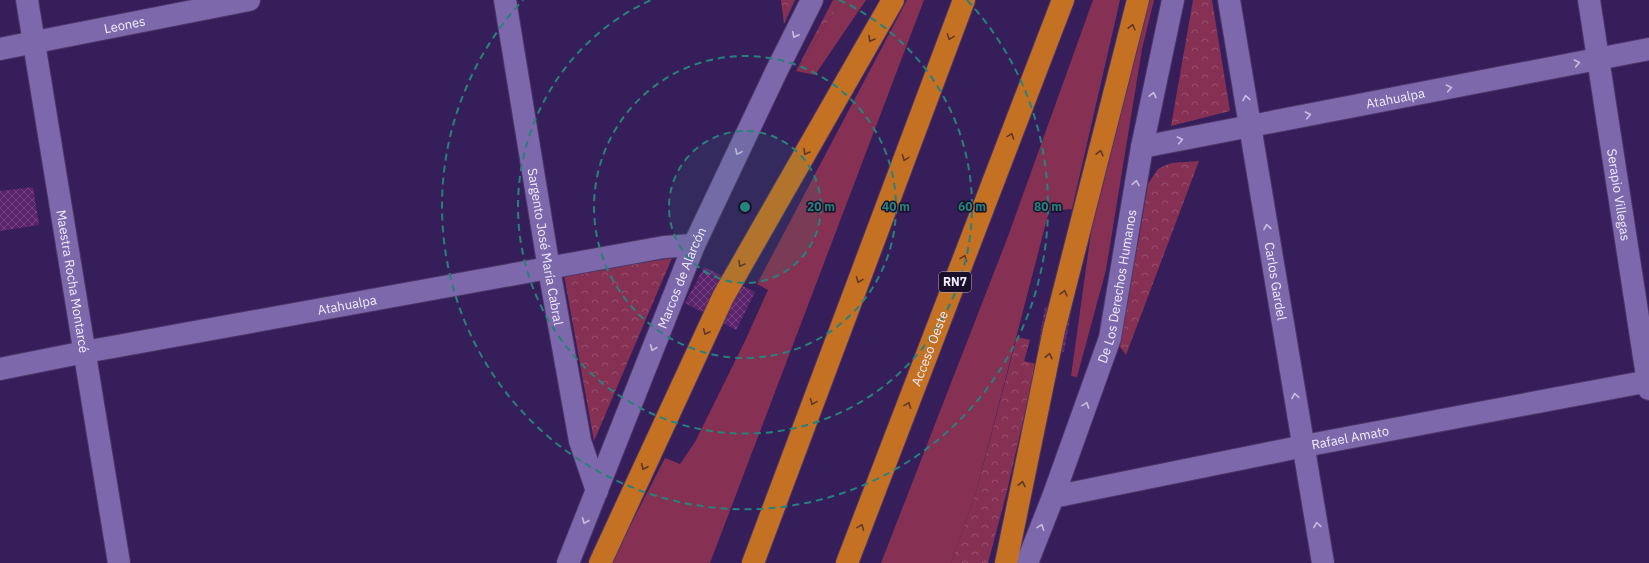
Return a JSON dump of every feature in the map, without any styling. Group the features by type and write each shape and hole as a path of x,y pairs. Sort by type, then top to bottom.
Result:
{"highway":[{"path":"600,563 723,297 893,0"},
{"path":"753,563 964,0"},
{"name":"Acceso Oeste","path":"847,563 1063,0"},
{"path":"1006,563 1054,330 1138,0"}],"street":[{"name":"Maestra Rocha Montarcé","path":"27,0 119,563"},
{"name":"Leones","path":"0,49 249,0"},
{"name":"Sargento José María Cabral","path":"505,0 549,269 580,441 597,491"},
{"name":"Marcos de Alarcón","path":"568,563 694,245 812,0"},
{"name":"De Los Derechos Humanos","path":"1027,563 1053,497 1110,338 1142,147 1173,0"},
{"name":"Carlos Gardel","path":"1229,0 1323,563"},
{"name":"Serapio Villegas","path":"1589,0 1649,384"},
{"name":"Atahualpa","path":"1142,147 1649,49"},
{"name":"Atahualpa","path":"0,369 85,352 664,247 694,245"},
{"name":"Rafael Amato","path":"1053,497 1304,446 1649,384"}],"green space":[{"path":"781,0 795,0 784,24"},
{"path":"833,0 842,0 796,71"},
{"path":"842,0 866,0 815,75 796,71"},
{"path":"907,0 924,0 710,563 611,563 665,458 680,464 695,442 745,341 768,290 757,284"},
{"path":"1093,0 1120,0 1072,209 1049,211 975,496 951,563 881,563 1007,239"},
{"path":"1142,0 1154,0 1142,49 1106,270 1077,377 1071,376 1093,218"},
{"path":"1193,0 1212,0 1230,111 1171,126"},
{"path":"1199,161 1126,355 1116,341 1138,244 1148,184 1158,169 1166,165 1172,163"},
{"path":"672,258 594,441 564,275"},
{"path":"1017,337 1030,340 1024,361 1036,364 1007,491 988,563 951,563 975,496"}],"building":[{"path":"33,187 39,225 0,231 0,191"},
{"path":"704,267 755,292 736,330 685,303"},
{"path":"1045,307 1071,312 1064,352 1038,347"}]}
